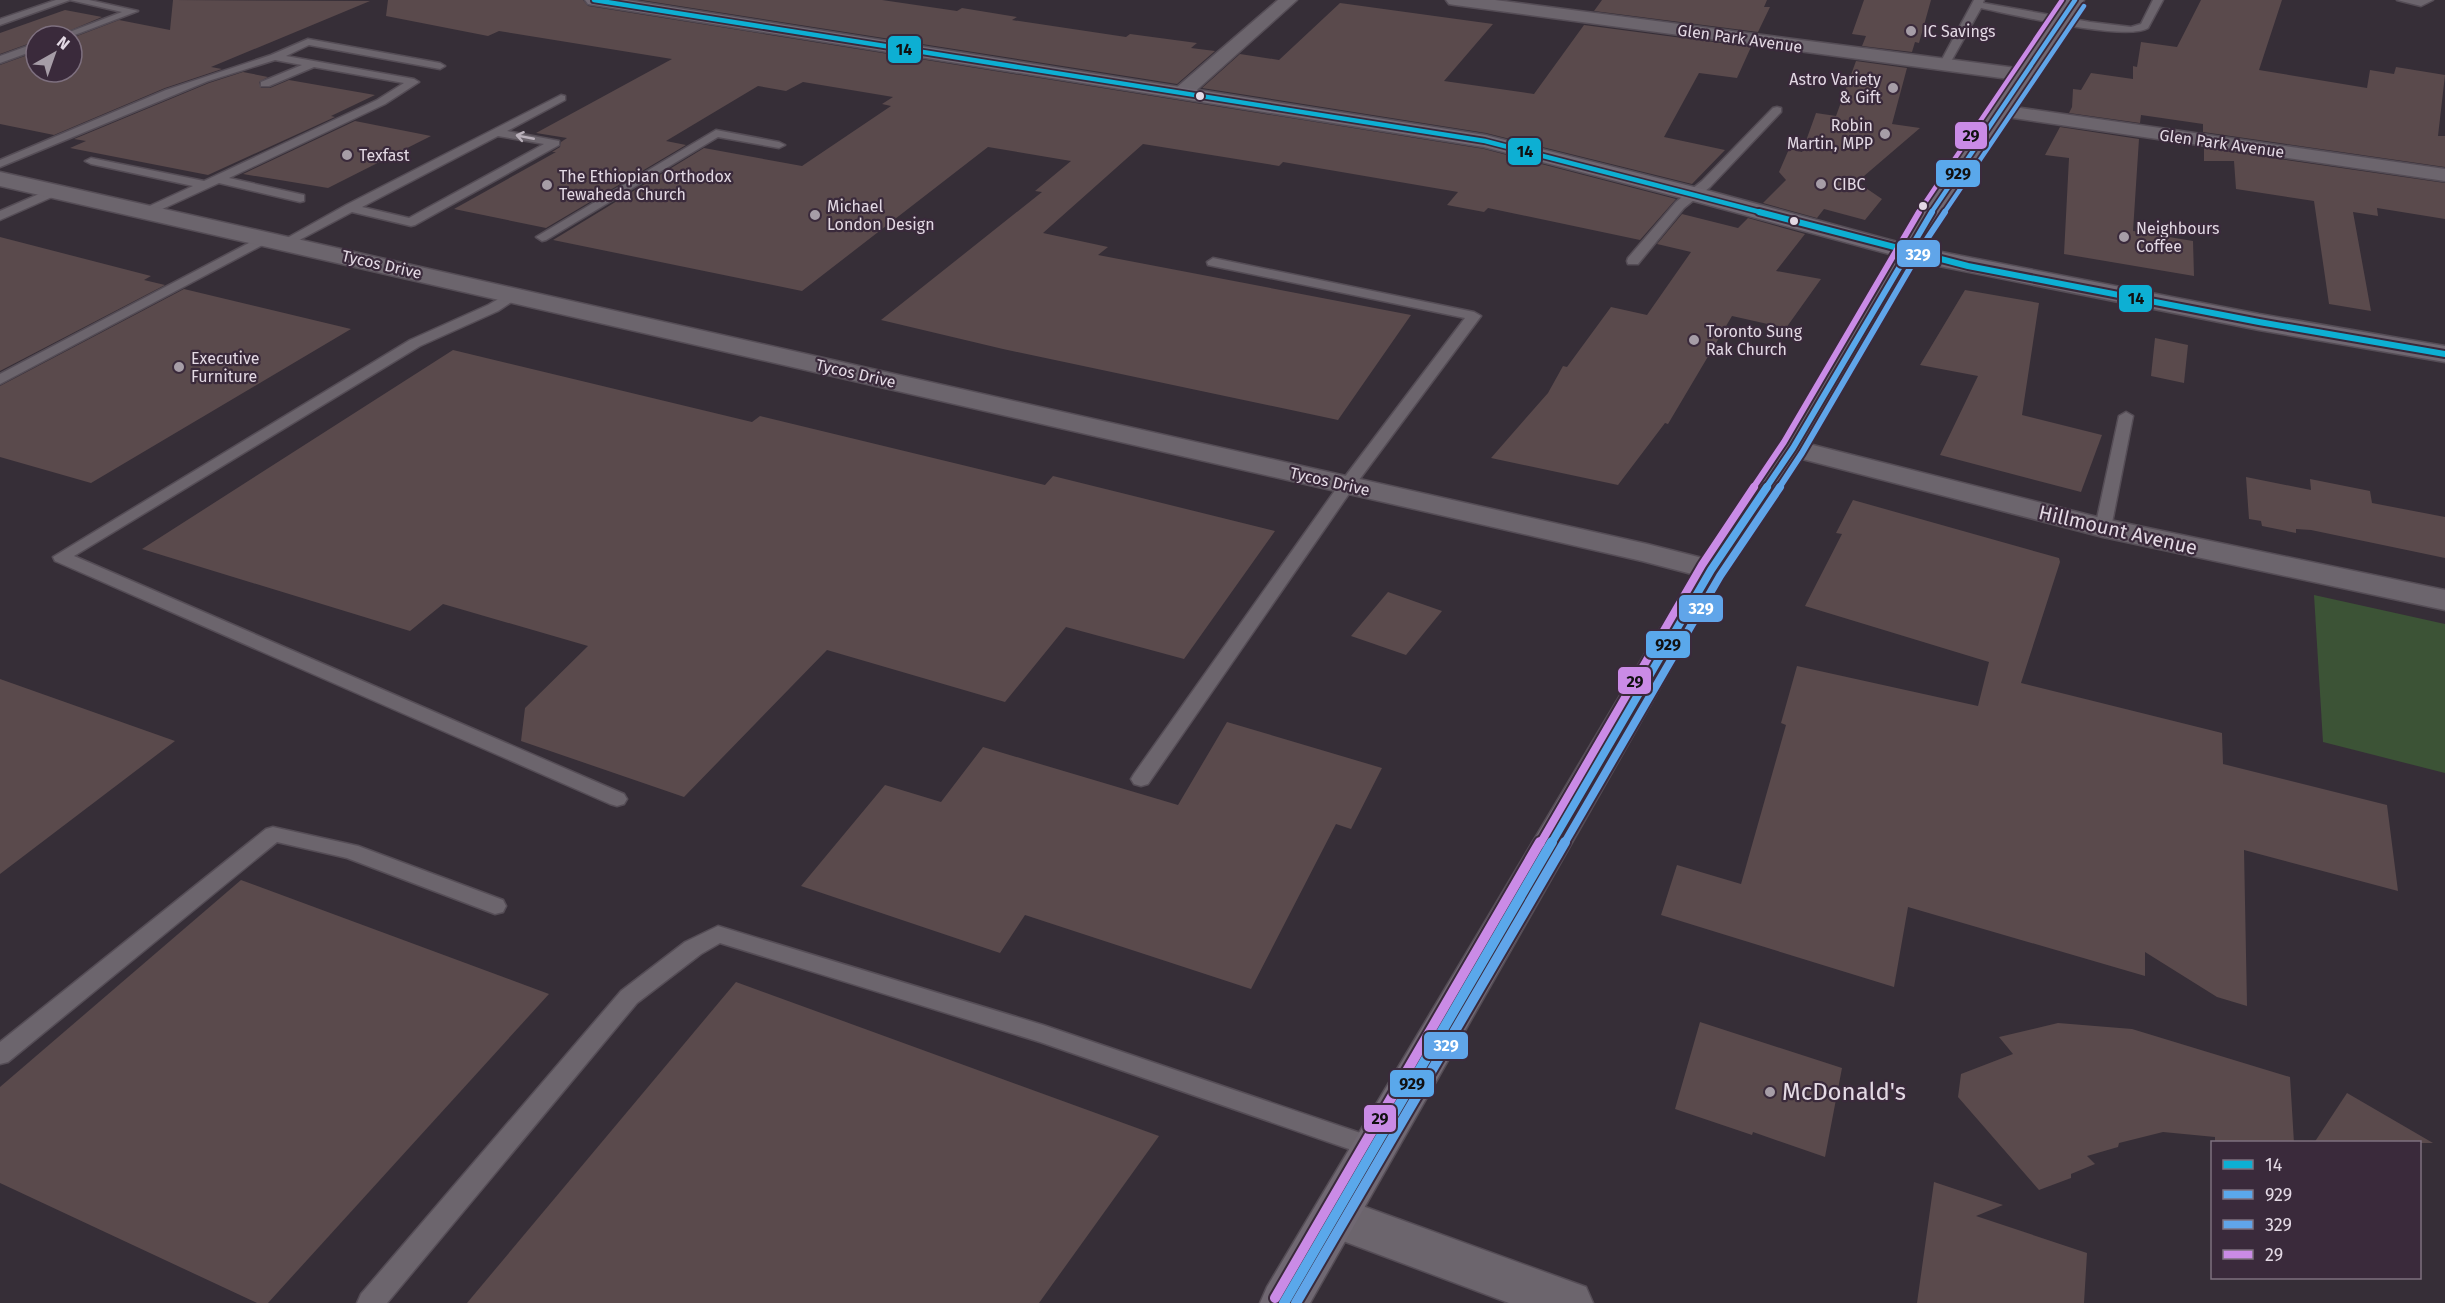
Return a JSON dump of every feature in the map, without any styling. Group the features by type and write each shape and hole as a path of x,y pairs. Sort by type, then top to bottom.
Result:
{"main road":[{"path":"594,0 1485,141 1694,194 1907,252 2259,322 2445,354"},
{"path":"1284,1303 1711,570 1793,448 1907,252 2075,0"}],"street":[{"path":"1183,92 1288,0"},
{"name":"Glen Park Avenue","path":"1455,0 2024,75"},
{"name":"Glen Park Avenue","path":"2000,111 2445,175"},
{"name":"Tycos Drive","path":"0,179 514,294 1647,553 1711,570"},
{"name":"Hillmount Avenue","path":"1793,448 2103,528 2445,600"},
{"path":"1335,1217 1569,1303"}],"lane":[{"path":"0,22 65,0"},
{"path":"74,0 133,11 84,29"},
{"path":"1944,65 1978,3 2136,30 2146,24 2158,0"},
{"path":"2402,0 2421,3 2428,0"},
{"path":"0,164 169,93 243,65 274,57 308,42 440,66"},
{"path":"0,60 24,51"},
{"path":"147,212 381,102 414,82 274,57"},
{"path":"265,84 313,64"},
{"path":"0,380 276,240 350,208 561,98"},
{"path":"1633,261 1680,205 1694,194 1777,110"},
{"path":"350,208 411,222 555,143 496,132"},
{"path":"542,237 716,133 779,145"},
{"path":"91,161 206,184"},
{"path":"218,179 300,198"},
{"path":"0,216 55,191"},
{"path":"1141,779 1347,485 1474,316 1213,262"},
{"path":"514,294 493,308 415,343 61,557 617,799"},
{"path":"2103,528 2126,416"},
{"path":"0,1054 273,834 351,851 495,906"},
{"path":"370,1303 629,996 693,948 718,934 1043,1034 1375,1148"}],"green space":[{"path":"2314,595 2445,624 2445,773 2323,742"}],"building":[{"path":"173,0 370,1 211,67 222,69 165,88 54,135 0,124 0,65 24,56 24,84 84,84 84,33 119,20 170,30"},
{"path":"388,0 583,0 588,6 1484,149 1676,199 1640,240 1488,208 1484,212 1447,205 1458,192 1283,162 1279,166 1143,144 1043,233 1108,247 1098,255 1411,315 1338,420 1003,349 881,320 1042,192 1035,191 1071,161 988,147 802,291 553,240 704,148 802,166 891,106 882,104 893,97 803,82 786,91 758,86 666,141 686,145 546,228 454,209 556,152 552,152 560,147 561,142 567,138 536,133 672,59 499,31 488,36 386,16"},
{"path":"641,0 882,0 957,11 962,8 1017,17 1012,20 1126,37 1130,34 1197,43 1191,48 1215,51 1177,84"},
{"path":"1602,0 1767,0 1764,7 1770,7 1758,32 1594,11"},
{"path":"1864,0 1931,0 1919,43 1915,42 1912,52 1862,46 1866,36 1852,34"},
{"path":"2201,0 2282,0 2259,70 2367,88 2370,70 2394,74 2396,67 2445,75 2438,136 2445,136 2445,167 2203,132 2203,124 2141,115 2140,123 2069,113 2072,107 2073,89 2081,90 2091,73 2133,79 2133,66 2137,67 2141,42 2177,47"},
{"path":"1340,3 1493,24 1444,81 1534,94 1584,25 1751,47 1737,78 1699,73 1664,137 1725,150 1692,184 1486,133 1202,88 1240,54 1279,60"},
{"path":"65,10 102,17 84,25 25,24"},
{"path":"24,25 24,45 0,54 0,33"},
{"path":"1856,61 1907,68 1892,124 1920,128 1857,182 1882,199 1865,220 1824,209 1817,218 1763,203 1786,180 1779,172 1789,149 1802,152 1816,113 1836,116"},
{"path":"243,72 268,77 259,82 261,88 270,88 289,80 375,95 331,116 335,117 208,175 70,148 86,141 74,139 209,83"},
{"name":"Texfast","path":"355,121 431,136 328,188 243,174"},
{"path":"2060,127 2139,139 2133,231 2193,241 2194,276 2064,254 2069,158 2045,155"},
{"path":"2204,148 2445,183 2445,219 2377,208 2378,216 2353,212 2371,311 2329,304 2314,201 2236,189 2234,161 2204,161"},
{"path":"1682,214 1738,228 1748,218 1805,234 1776,271 1821,279 1786,328 1732,316 1668,424 1665,423 1618,485 1491,458 1548,393 1563,366 1567,367 1611,307 1647,315 1691,252 1657,244"},
{"path":"0,237 151,276 144,280 165,285 0,371"},
{"name":"Executive Furniture","path":"184,289 351,329 91,483 0,457 0,386"},
{"path":"1965,290 2039,303 2022,415 2102,435 2081,492 1940,455 1978,376 1920,365"},
{"path":"2155,338 2188,345 2184,383 2151,376"},
{"path":"453,350 752,422 760,416 1045,485 1053,476 1275,531 1184,659 1066,627 1005,702 827,650 684,797 521,741 525,708 588,646 443,604 410,631 142,549"},
{"path":"2246,477 2311,490 2310,479 2370,491 2372,503 2445,517 2445,558 2311,530 2296,529 2296,533 2262,526 2261,521 2249,519"},
{"path":"1853,500 2059,558 2060,562 2021,683 2222,733 2223,764 2387,805 2398,891 2244,850 2247,1006 2217,997 2145,952 2145,976 1908,907 1894,987 1661,915 1677,865 1741,884 1786,725 1781,723 1797,666 1978,706 1989,662 1805,606 1842,534 1836,533"},
{"path":"1388,592 1442,611 1406,655 1351,636"},
{"path":"0,679 175,741 0,874"},
{"path":"1227,722 1382,768 1351,829 1336,824 1251,989 1025,915 1000,953 801,886 885,785 941,802 983,747 1178,805"},
{"path":"241,880 549,994 268,1303 257,1303 0,1183 0,1087"},
{"path":"736,982 1159,1136 1039,1303 467,1303"},
{"name":"McDonald's","path":"1700,1022 1842,1068 1825,1157 1753,1132 1752,1135 1675,1109"},
{"path":"2058,1023 2132,1029 2290,1077 2294,1141 2215,1141 2215,1137 2163,1132 2119,1143 2118,1147 2087,1156 2095,1164 2071,1174 2071,1178 2039,1190 1958,1097 1961,1074 2013,1054 1999,1037"},
{"path":"2347,1093 2433,1143 2421,1143 2421,1141 2315,1141"},
{"path":"1934,1182 2003,1205 1976,1216 2087,1253 2084,1303 1917,1303"}],"transit line":[{"name":"14","path":"594,0 1485,141 1968,266 2259,322 2445,354"},
{"name":"29","path":"1275,1298 1702,565 1784,442 1909,227 2062,0"},
{"name":"929","path":"1284,1303 1711,570 1793,448 1918,233 2075,0"},
{"name":"329","path":"1296,1303 1720,576 1802,453 1927,239 2084,6"}],"place":[{"name":"IC Savings","path":"1911,31"},
{"name":"Astro Variety & Gift","path":"1893,88"},
{"name":"Robin Martin, MPP","path":"1885,134"},
{"name":"Texfast","path":"347,155"},
{"name":"CIBC","path":"1821,184"},
{"name":"The Ethiopian Orthodox Tewaheda Church","path":"547,185"},
{"name":"Michael London Design","path":"815,215"},
{"name":"Neighbours Coffee","path":"2124,237"},
{"name":"Toronto Sung Rak Church","path":"1694,340"},
{"name":"Executive Furniture","path":"179,367"},
{"name":"McDonald's","path":"1770,1092"}]}
